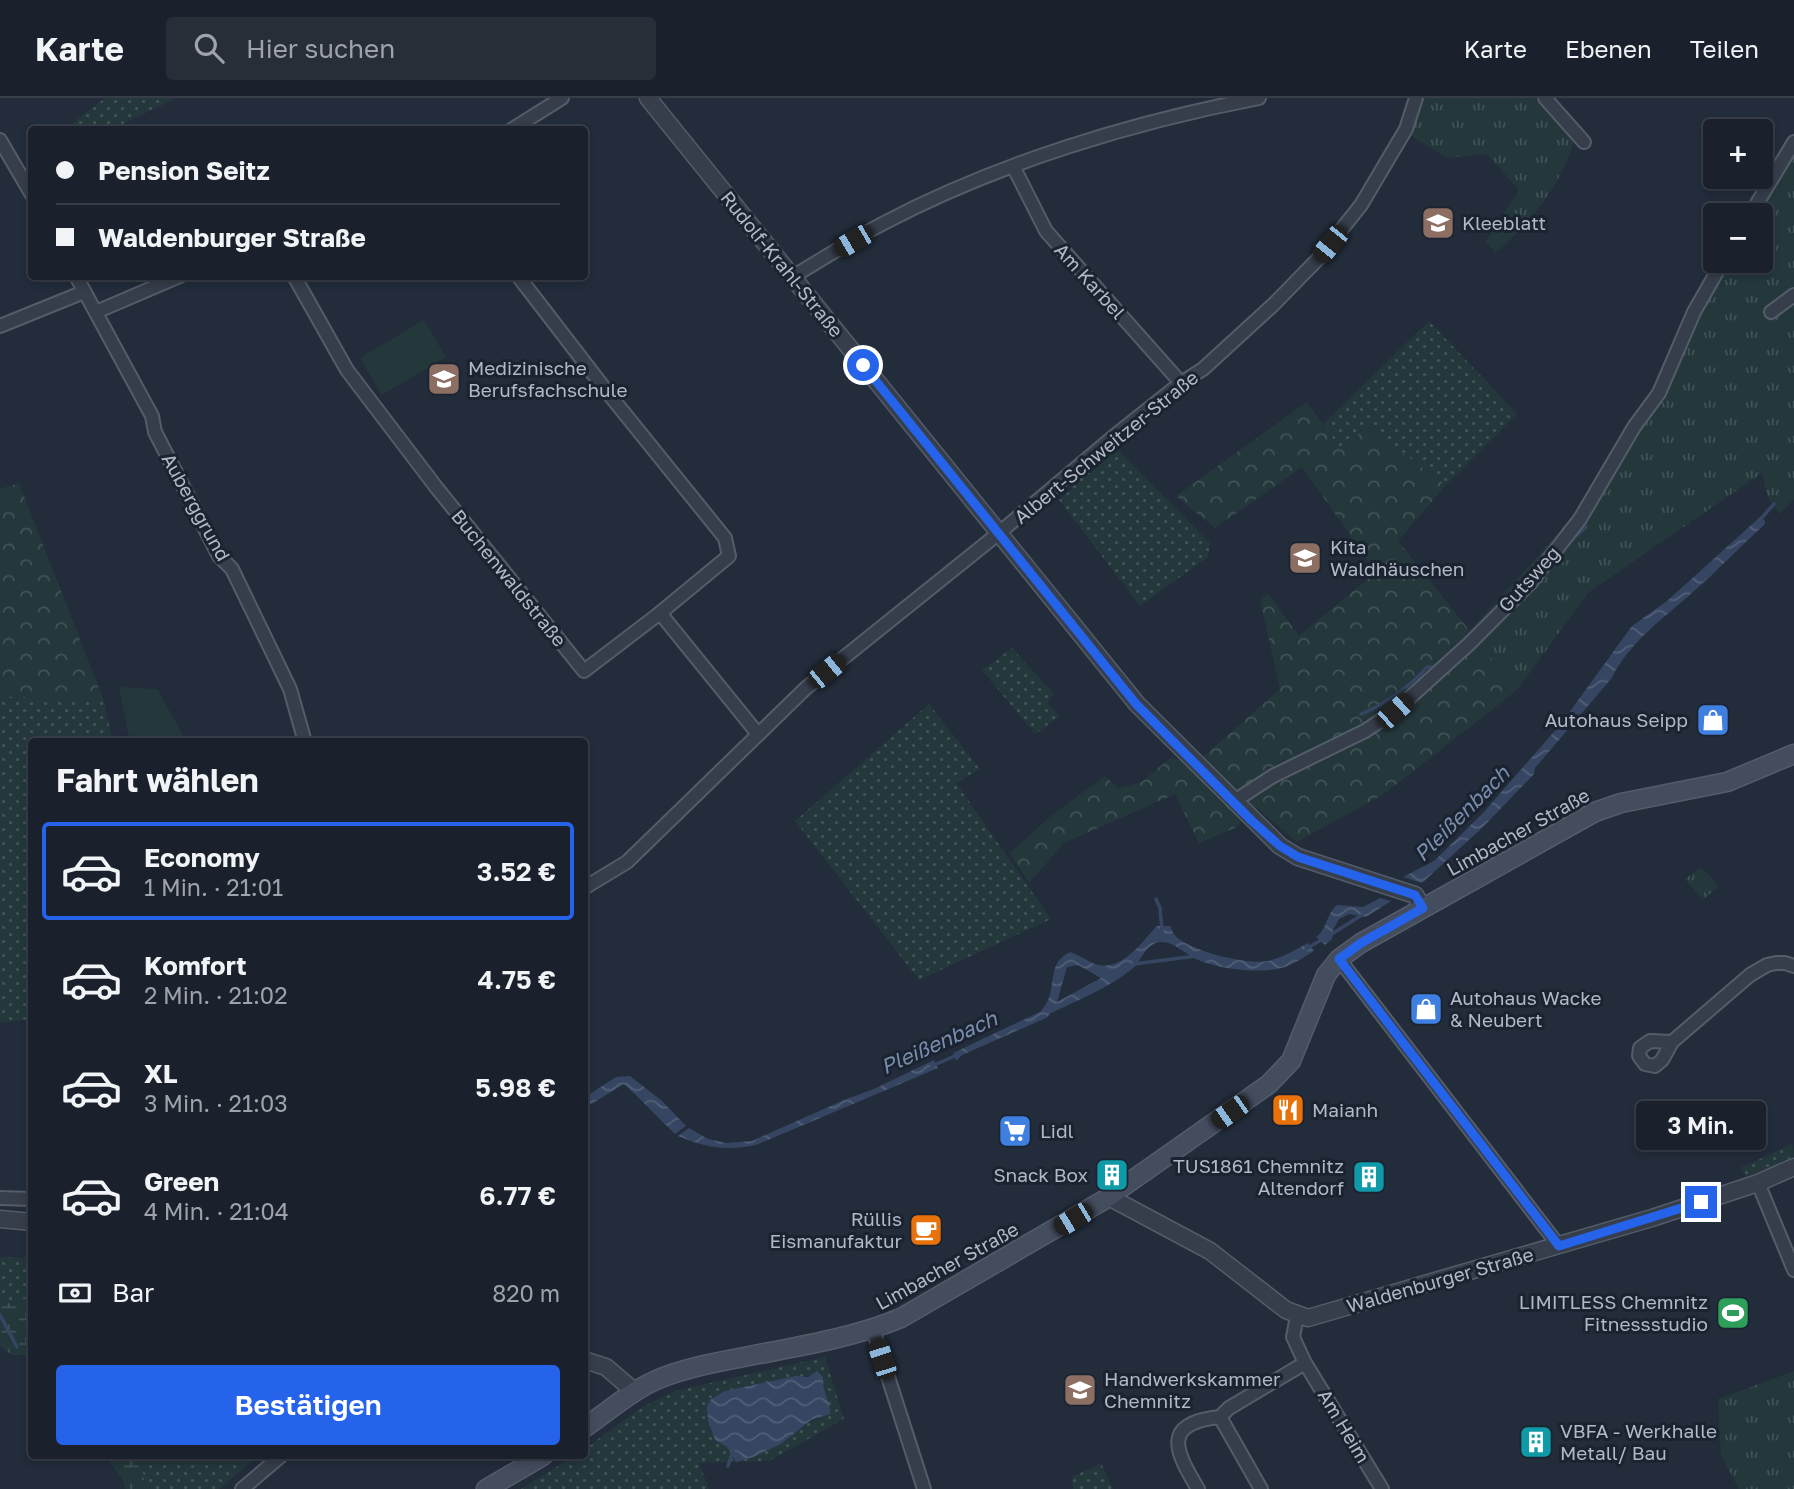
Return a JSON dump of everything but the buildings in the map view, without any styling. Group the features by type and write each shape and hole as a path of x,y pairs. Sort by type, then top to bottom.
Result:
{"main road":[{"name":"Limbacher Straße","path":"588,1425 660,1378 701,1366 873,1330 901,1318 1109,1197 1269,1084 1291,1061 1326,975 1339,959 1419,901 1595,812 1621,803 1727,782 1794,754"},
{"path":"486,1489 509,1483 539,1459"}],"street":[{"path":"517,126 562,98"},
{"name":"Rudolf-Krahl-Straße","path":"648,98 1136,704 1280,846 1298,857 1386,885 1419,901"},
{"path":"792,277 892,219 1014,168 1118,132 1259,98"},
{"name":"Albert-Schweitzer-Straße","path":"588,886 627,862 806,688 1181,383 1213,360 1273,305 1318,259 1361,205 1406,129 1416,98"},
{"path":"1545,98 1584,142"},
{"path":"0,140 28,188"},
{"path":"1757,203 1794,142"},
{"name":"Am Karbel","path":"1014,168 1035,215 1046,231 1181,383"},
{"name":"Gutsweg","path":"1233,802 1273,776 1365,731 1395,711 1469,644 1531,582 1580,519 1634,427 1659,393 1694,312 1716,273"},
{"name":"Auberggrund","path":"78,280 152,416 155,432 219,556 232,569 270,644 290,689 303,738"},
{"path":"96,313 171,280"},
{"name":"Buchenwaldstraße","path":"295,280 347,370 436,487 584,671 660,613"},
{"path":"521,280 725,538 729,556 660,613 758,734"},
{"path":"0,326 84,292"},
{"path":"1771,312 1794,295"},
{"path":"1339,959 1559,1246"},
{"path":"1672,1042 1759,969 1776,963 1794,966"},
{"name":"Waldenburger Straße","path":"1297,1316 1308,1318 1559,1246 1758,1183 1794,1167"},
{"path":"1758,1183 1794,1270"},
{"path":"1109,1197 1210,1251 1297,1316"},
{"path":"0,1198 28,1199"},
{"path":"0,1219 28,1222"},
{"name":"Am Heim","path":"1297,1316 1293,1337 1305,1363 1382,1489"},
{"name":"Limbacher Straße","path":"873,1330 924,1489"},
{"path":"588,1361 606,1367 635,1392"},
{"path":"1198,1489 1179,1457 1177,1444 1181,1432 1202,1418 1220,1417 1229,1408 1305,1363"},
{"path":"1220,1417 1261,1489"},
{"path":"242,1489 277,1459"}],"green space":[{"path":"105,98 176,98 119,126 69,126"},
{"path":"1422,98 1535,98 1574,139 1562,171 1543,202 1520,230 1495,253 1486,241 1519,190 1487,154 1447,158 1410,135"},
{"path":"1794,147 1794,499 1780,514 1767,496 1762,473 1589,592 1517,690 1469,631 1588,498 1661,392 1723,273 1773,273 1773,203 1763,203 1773,189"},
{"path":"424,320 446,357 382,395 360,358"},
{"path":"1429,321 1517,414 1446,485 1368,427 1341,450 1323,424"},
{"path":"1307,402 1341,450 1367,427 1446,485 1398,541 1517,690 1384,794 1297,842 1256,807 1235,828 1199,843 1175,794 1064,843 1029,883 1010,853 1052,815 1105,776 1118,788 1142,782 1170,758 1195,764 1280,689 1260,600 1268,593 1299,636 1376,572 1302,467 1215,528 1176,496"},
{"path":"1110,450 1118,450 1210,543 1208,557 1140,606 1059,500 1072,489 1067,483"},
{"path":"19,483 104,701 0,696 0,489"},
{"path":"1012,648 1054,694 1047,703 1060,716 1035,734 982,670"},
{"path":"119,687 157,689 185,738 129,738"},
{"path":"0,696 104,701 112,738 28,738 28,1019 0,1023"},
{"path":"929,704 980,769 956,783 1051,919 919,980 795,821"},
{"path":"1701,867 1719,886 1703,900 1685,879"},
{"path":"1792,1144 1794,1156 1747,1177 1740,1168"},
{"path":"0,1257 28,1258 28,1299 0,1305"},
{"path":"28,1299 28,1355 12,1355 0,1346 0,1305"},
{"path":"825,1357 844,1419 769,1461 699,1463 709,1489 521,1489 569,1459 588,1459 588,1447 642,1407 675,1391","holes":["811,1375 823,1377 825,1398 831,1410 823,1417 806,1424 788,1439 733,1459 727,1447 715,1440 711,1429 725,1391"]},
{"path":"1794,1371 1794,1489 1739,1489 1721,1455 1718,1399"},
{"path":"108,1459 141,1459 146,1489 125,1489 124,1482"},
{"path":"141,1459 254,1459 219,1489 146,1489"},
{"path":"1101,1463 1113,1489 1073,1489 1072,1477"}],"water":[{"path":"1760,517 1765,524 1637,642 1611,679 1535,768 1534,774 1482,828 1422,883 1403,877 1434,861 1482,814 1560,725 1632,626 1667,601"},
{"path":"1380,898 1391,901 1366,917 1349,914 1339,919 1332,939 1325,945 1316,937 1337,905 1363,907"},
{"path":"1157,926 1170,926 1176,936 1187,944 1235,959 1259,962 1273,960 1308,943 1314,951 1285,967 1250,970 1205,963 1171,944 1157,943 1148,948 1136,966 1113,982 1046,1018 962,1055 956,1061 953,1053 1040,1012 1050,995 1054,971 1062,957 1070,952 1095,964 1114,964 1138,947","holes":["1078,965 1101,978 1057,1002 1067,967"]},
{"path":"934,1060 938,1068 756,1145 716,1147 678,1136 689,1128 708,1139 726,1143 752,1141"},
{"path":"630,1076 662,1101 686,1126 675,1134 624,1084 588,1106 588,1095 616,1077"},
{"path":"817,1371 823,1377 830,1414 811,1420 781,1444 736,1462 727,1447 715,1440 708,1420 707,1407 710,1400 725,1391 796,1376 808,1377"}],"waterway":[{"name":"Pleißenbach","path":"1758,522 1774,504"},
{"path":"1568,543 1586,527"},
{"path":"1361,714 1397,694 1427,667 1438,667"},
{"path":"1156,899 1160,908 1162,931"},
{"path":"1330,935 1362,915"},
{"name":"Pleißenbach","path":"1306,949 1321,940"},
{"path":"1134,964 1196,956"},
{"name":"Pleißenbach","path":"932,1066 957,1055"},
{"path":"0,1315 17,1347"},
{"path":"728,1466 733,1451"}],"place":[{"name":"Kleeblatt","path":"1438,223"},
{"name":"Medizinische Berufsfachschule","path":"444,379"},
{"name":"Kita Waldhäuschen","path":"1305,558"},
{"name":"Autohaus Seipp","path":"1713,720"},
{"name":"Autohaus Wacke & Neubert","path":"1426,1009"},
{"name":"Maianh","path":"1288,1110"},
{"name":"Lidl","path":"1015,1131"},
{"name":"Snack Box","path":"1112,1175"},
{"name":"TUS1861 Chemnitz Altendorf","path":"1369,1177"},
{"name":"Rüllis Eismanufaktur","path":"926,1230"},
{"name":"LIMITLESS Chemnitz Fitnessstudio","path":"1733,1313"},
{"name":"Handwerkskammer Chemnitz","path":"1080,1390"},
{"name":"VBFA - Werkhalle Metall/ Bau","path":"1536,1442"}],"route":[{"path":"863,365 1136,704 1252,821 1280,846 1298,857 1415,895 1423,908 1361,943 1339,959 1559,1246 1701,1202"}]}
